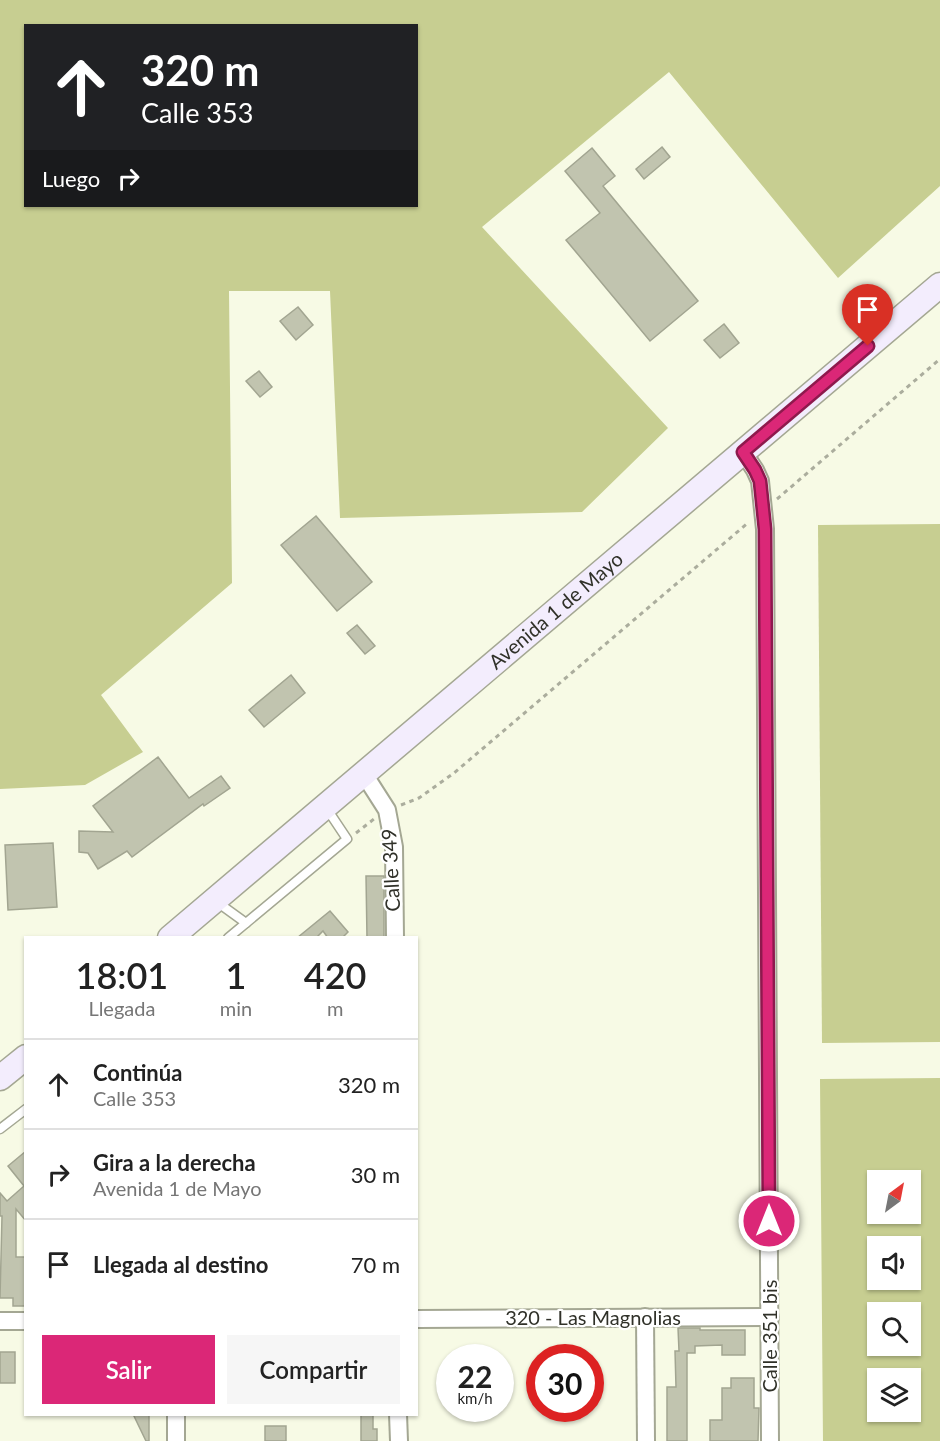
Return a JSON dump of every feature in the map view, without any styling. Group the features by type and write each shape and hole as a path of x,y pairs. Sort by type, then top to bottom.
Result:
{"main road":[{"name":"Avenida 1 de Mayo","path":"172,936 940,285"},
{"path":"0,1078 24,1060"}],"street":[{"name":"Calle 351 bis","path":"743,452 760,481 765,541 770,1441"},
{"name":"Calle 349","path":"364,774 387,810 394,847 395,936"},
{"path":"645,1317 646,1441"},
{"name":"320 - Las Magnolias","path":"418,1319 770,1317"},
{"path":"0,1321 24,1321"},
{"path":"176,1416 176,1441"},
{"path":"398,1416 399,1441"}],"lane":[{"path":"230,936 347,840 325,806"},
{"path":"214,900 246,923"},
{"path":"0,1129 24,1111"}],"path":[{"path":"347,840 387,810 419,798 454,773 940,358"}],"green space":[{"path":"0,0 940,0 940,186 838,278 669,72 482,227 668,428 582,512 340,518 330,291 229,291 232,583 101,695 143,752 85,785 0,789"},
{"path":"940,524 940,1042 822,1043 818,525"},
{"path":"940,1078 940,1441 823,1441 820,1079"}],"building":[{"path":"662,147 670,157 644,179 636,169"},
{"path":"592,148 615,176 603,186 698,301 650,341 566,240 600,213 565,171"},
{"path":"298,307 313,325 296,340 280,321"},
{"path":"724,324 739,343 720,358 704,340"},
{"path":"259,371 272,387 260,397 246,381"},
{"path":"316,516 372,582 337,611 281,545"},
{"path":"357,625 375,646 365,654 347,633"},
{"path":"291,675 305,693 264,727 249,710"},
{"path":"158,757 189,798 221,776 230,788 204,806 203,804 132,857 127,851 98,869 88,853 79,852 79,831 113,832 93,806"},
{"path":"53,843 57,907 8,910 5,845"},
{"path":"366,876 384,876 384,936 367,936"},
{"path":"330,911 348,932 344,936 327,936 323,931 318,936 299,936"},
{"path":"24,1153 24,1186 8,1166"},
{"path":"24,1186 24,1219 16,1209 16,1257 24,1257 24,1306 13,1306 13,1298 0,1298 2,1216 0,1216 0,1193 7,1201"},
{"path":"678,1328 745,1330 745,1355 722,1355 722,1345 695,1346 695,1353 687,1353 687,1441 667,1441 667,1387 676,1387 675,1351 679,1351"},
{"path":"0,1352 15,1352 15,1383 0,1383"},
{"path":"731,1378 754,1378 754,1408 759,1408 758,1441 710,1441 710,1420 722,1420 722,1388 731,1388"},
{"path":"134,1416 149,1416 149,1441 146,1441"},
{"path":"361,1416 373,1416 373,1429 377,1429 377,1441 361,1441"},
{"path":"265,1426 286,1426 286,1441 265,1441"}],"route":[{"path":"769,1221 765,529 760,481 743,452 868,346"}]}
